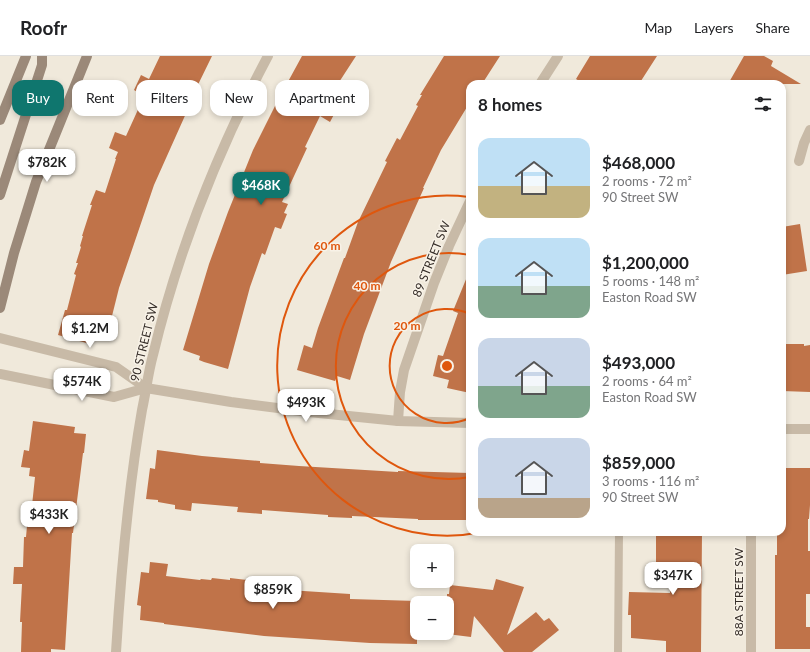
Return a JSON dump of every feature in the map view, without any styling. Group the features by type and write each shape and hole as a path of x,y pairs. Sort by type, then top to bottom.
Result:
{"main road":[{"path":"0,120 26,56"},
{"path":"0,195 42,65 42,56"},
{"path":"0,308 14,253 36,182 87,56"}],"street":[{"name":"90 STREET SW","path":"116,652 127,510 134,452 152,356 164,313 192,230 230,130 268,56"},
{"path":"543,80 558,56"},
{"path":"799,161 804,143 810,130"},
{"name":"89 STREET SW","path":"398,421 400,392 404,370 434,283 466,210"},
{"path":"0,338 116,367 146,388"},
{"path":"0,374 114,397 146,388 263,407 398,421 466,423"},
{"path":"786,429 810,429"},
{"name":"88A STREET SW","path":"751,536 751,652"}],"lane":[{"path":"618,652 619,536"}],"building":[{"path":"160,56 212,56 200,80 139,80 141,75 149,79"},
{"path":"302,56 356,56 340,80 289,80"},
{"path":"444,56 500,56 485,80 466,80 466,109 441,150 391,262 364,334 350,380 337,376 335,381 297,370 304,345 312,348 318,328 358,222 387,162 385,161 397,138 400,140 418,106 416,105 422,95 420,95"},
{"path":"590,56 657,56 642,80 576,79"},
{"path":"744,56 764,56 773,61 771,66 801,84 786,84 786,80 730,80"},
{"path":"275,106 275,116 320,116 282,202 288,204 284,213 287,214 281,229 275,227 265,255 262,253 250,287 228,369 199,360 200,356 183,350 209,264 253,150"},
{"path":"136,114 136,116 185,116 154,185 119,288 106,340 92,338 90,344 58,335 65,310 67,310 76,275 74,274 78,263 76,263 81,247 82,236 92,205 90,205 96,190 105,193 118,152 109,148 115,132 126,136"},
{"path":"320,116 333,116 330,122"},
{"path":"800,224 807,271 786,274 786,226"},
{"path":"466,279 466,392 447,388 449,380 433,376 438,355 443,356 458,313 453,311"},
{"path":"786,344 804,344 804,346 810,345 810,392 786,391"},
{"path":"33,421 75,427 74,433 86,434 72,533 65,650 51,649 51,652 21,652 22,622 20,622 22,584 13,584 14,567 23,567 24,537 26,537 28,515 31,515 35,477 29,476 30,468 21,467 24,450 29,451"},
{"path":"157,450 260,461 260,463 299,466 398,472 466,473 466,520 418,520 352,516 352,518 328,517 328,515 262,510 262,514 237,512 238,507 192,503 191,511 175,509 175,505 158,502 158,500 146,499 150,468 155,469"},
{"path":"786,468 810,468 808,551 810,551 810,594 806,594 806,627 810,627 810,649 775,649 775,555 777,555 777,536 786,536"},
{"path":"656,536 702,536 701,652 666,652 666,641 631,638 631,615 628,615 629,592 670,593 671,563 656,563"},
{"path":"150,562 168,564 166,576 200,580 211,580 212,578 230,580 230,578 247,580 246,585 288,588 288,590 350,594 350,599 410,601 410,640 417,640 417,644 370,643 264,636 140,620 141,606 137,605 141,572 149,573"},
{"path":"496,579 524,587 507,635 536,612 544,621 549,618 559,630 532,652 504,652 474,616 471,637 454,635 454,596 447,596 447,594 449,594 450,588 454,588 454,585 493,590"}]}
